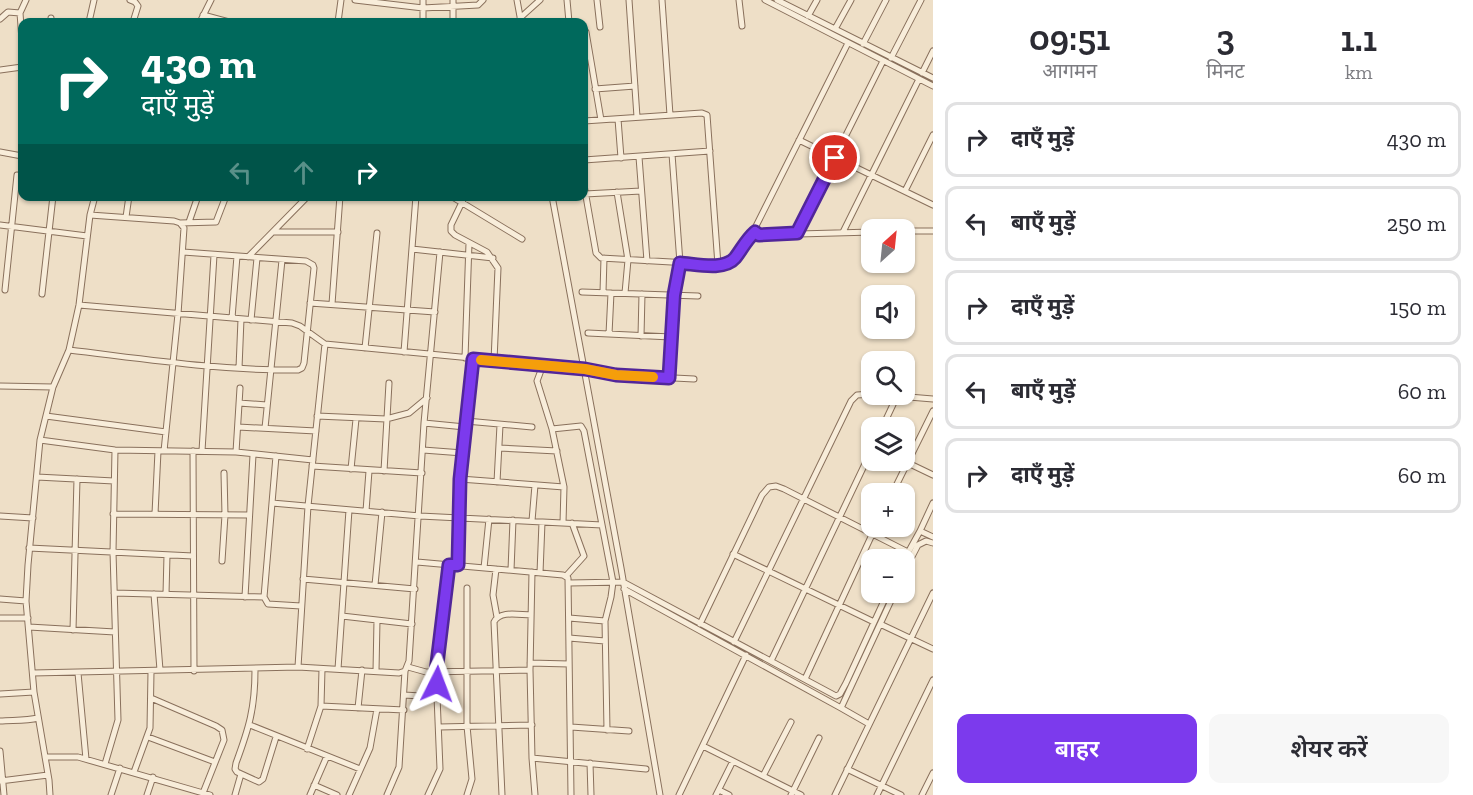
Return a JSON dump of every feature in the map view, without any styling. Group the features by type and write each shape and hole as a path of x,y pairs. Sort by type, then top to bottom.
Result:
{"street":[{"path":"20,18 20,13 26,0"},
{"path":"90,18 94,0"},
{"path":"130,0 138,6 134,18"},
{"path":"202,18 211,0"},
{"path":"338,18 340,0"},
{"path":"355,0 423,8 453,3 478,5 483,0"},
{"path":"423,0 423,18"},
{"path":"517,0 521,18"},
{"path":"523,18 540,0"},
{"path":"567,0 569,18"},
{"path":"597,0 600,27"},
{"path":"629,0 638,117"},
{"path":"662,0 670,115"},
{"path":"740,0 742,26"},
{"path":"765,0 883,61 920,76 933,78"},
{"path":"779,0 891,58 933,86"},
{"path":"808,16 817,0"},
{"path":"835,30 851,0"},
{"path":"863,44 886,0"},
{"path":"891,58 921,0"},
{"path":"0,19 8,12 20,13"},
{"path":"203,15 214,18"},
{"path":"588,43 601,120"},
{"path":"586,201 598,257 718,265 724,265 733,260 755,232 848,43"},
{"path":"843,232 933,51"},
{"path":"797,233 883,61"},
{"path":"0,70 18,68"},
{"path":"596,89 635,86"},
{"path":"588,121 702,113 707,115 718,265"},
{"path":"618,119 621,158"},
{"path":"905,191 933,135"},
{"path":"799,140 933,205"},
{"path":"588,160 710,151"},
{"path":"0,152 18,155"},
{"path":"669,378 674,295 680,263 678,208 672,154"},
{"path":"639,157 647,261"},
{"path":"5,290 18,175"},
{"path":"588,194 641,191"},
{"path":"617,192 628,260 625,293"},
{"path":"42,294 52,201"},
{"path":"50,795 34,692 26,601 29,548 40,440 53,387 69,350 79,305 93,201"},
{"path":"126,218 128,201"},
{"path":"189,222 196,201"},
{"path":"90,215 180,223 216,222 224,201"},
{"path":"248,257 303,201"},
{"path":"332,304 340,201"},
{"path":"404,352 416,201"},
{"path":"463,201 451,225 451,231 454,235 488,252 500,273 494,361"},
{"path":"465,201 522,239"},
{"path":"553,201 660,795"},
{"path":"155,514 161,451 166,432 174,362 183,252 184,228 180,223"},
{"path":"0,225 87,236"},
{"path":"915,231 933,231"},
{"path":"273,232 338,232"},
{"path":"755,232 759,235 861,232"},
{"path":"365,348 377,233"},
{"path":"465,358 469,243"},
{"path":"412,249 493,258"},
{"path":"69,350 239,368 298,370 302,368 313,265 306,261 183,252"},
{"path":"387,795 399,767 417,562 424,423 440,252"},
{"path":"202,451 214,255"},
{"path":"232,318 237,256"},
{"path":"251,320 257,258"},
{"path":"603,292 604,258"},
{"path":"265,428 282,260"},
{"path":"582,292 698,296"},
{"path":"609,334 611,293"},
{"path":"641,336 642,294"},
{"path":"310,303 435,312"},
{"path":"79,305 277,321 300,326 325,344 585,369 616,375 694,379"},
{"path":"239,368 241,319"},
{"path":"588,333 671,337"},
{"path":"298,667 308,506 325,344"},
{"path":"458,565 460,479 473,359"},
{"path":"543,365 537,381 552,429 564,487 563,523"},
{"path":"384,471 389,383"},
{"path":"0,386 53,387"},
{"path":"236,452 240,388"},
{"path":"735,642 850,401 861,395"},
{"path":"317,416 356,419 386,418 409,413 427,398"},
{"path":"915,398 933,399"},
{"path":"239,403 267,405"},
{"path":"915,448 933,411"},
{"path":"46,416 166,432"},
{"path":"351,469 356,419"},
{"path":"424,423 532,427"},
{"path":"497,482 500,425"},
{"path":"552,429 581,426 584,431 602,525 612,582 605,621 607,730"},
{"path":"237,427 316,432"},
{"path":"40,440 115,450 236,452 276,456 351,469 422,473"},
{"path":"499,448 557,451"},
{"path":"105,764 118,720 113,552 115,450"},
{"path":"423,450 463,453"},
{"path":"193,451 194,671"},
{"path":"245,597 253,455"},
{"path":"276,456 264,597 268,604 302,606"},
{"path":"915,466 933,475"},
{"path":"366,511 369,471"},
{"path":"771,661 861,471"},
{"path":"222,561 225,515 224,473"},
{"path":"37,477 114,481"},
{"path":"73,630 77,479"},
{"path":"460,479 564,487"},
{"path":"532,521 535,485"},
{"path":"700,624 766,489 776,486 861,528"},
{"path":"272,503 420,516 602,525"},
{"path":"910,549 933,503"},
{"path":"338,669 349,510"},
{"path":"375,585 382,512"},
{"path":"113,514 249,515"},
{"path":"0,516 33,518"},
{"path":"484,568 489,519"},
{"path":"511,570 513,520"},
{"path":"540,573 542,522"},
{"path":"566,576 584,556 572,523"},
{"path":"920,531 933,537"},
{"path":"805,679 871,537"},
{"path":"878,537 902,549"},
{"path":"915,551 918,545 926,541 933,543"},
{"path":"29,548 193,556"},
{"path":"733,554 933,649"},
{"path":"166,594 167,555"},
{"path":"417,562 566,576"},
{"path":"428,795 440,769 436,672 449,565"},
{"path":"496,569 493,595 497,617"},
{"path":"532,572 530,666 535,795"},
{"path":"566,576 569,583 572,795"},
{"path":"303,579 415,589"},
{"path":"569,583 623,582 832,695 839,695 889,603"},
{"path":"467,588 467,726 472,779 467,795"},
{"path":"624,589 746,654 869,724"},
{"path":"835,795 933,592"},
{"path":"114,593 264,597"},
{"path":"154,594 160,670"},
{"path":"0,599 26,601"},
{"path":"841,708 884,603"},
{"path":"502,795 494,622 502,614 531,615"},
{"path":"342,616 412,624"},
{"path":"0,618 28,618"},
{"path":"569,618 605,621"},
{"path":"376,671 377,620"},
{"path":"29,627 115,632"},
{"path":"569,638 605,641"},
{"path":"679,795 746,654"},
{"path":"33,673 255,670 298,667 399,673 406,669 468,672 569,664"},
{"path":"308,749 321,706 322,669"},
{"path":"255,670 255,695 250,725 235,769 259,782 276,737"},
{"path":"357,708 362,670"},
{"path":"134,771 150,728 151,672"},
{"path":"78,673 86,759"},
{"path":"877,795 933,680"},
{"path":"0,694 34,692"},
{"path":"404,695 437,697"},
{"path":"151,698 222,730 224,740 203,793"},
{"path":"321,706 404,710"},
{"path":"349,795 370,747 377,709"},
{"path":"0,721 20,719 26,721 38,718"},
{"path":"764,776 791,722"},
{"path":"250,725 360,769"},
{"path":"439,727 531,725"},
{"path":"571,727 629,731"},
{"path":"148,737 215,762"},
{"path":"792,793 819,738"},
{"path":"703,746 764,776 792,793 801,795"},
{"path":"0,751 4,795"},
{"path":"45,757 71,756 86,759 153,777 186,792 210,795"},
{"path":"310,795 327,756"},
{"path":"532,758 646,769"},
{"path":"729,795 718,792 734,761"},
{"path":"590,763 591,795"},
{"path":"111,795 120,768"},
{"path":"847,769 901,795"},
{"path":"922,795 933,773"},
{"path":"235,795 241,774"},
{"path":"1,781 48,775"},
{"path":"147,795 153,777"},
{"path":"314,785 337,795"}],"slow traffic":[{"path":"481,360 653,377"}],"route":[{"path":"437,684 436,672 449,565 458,565 460,479 473,359 585,369 616,375 669,378 674,295 680,263 724,265 733,260 755,232 759,235 797,233 835,158"}]}
